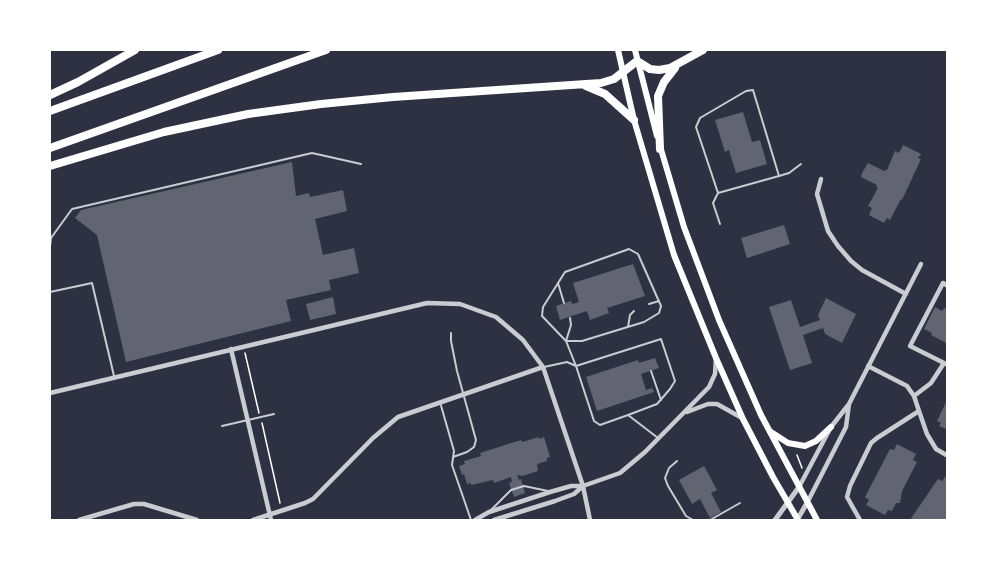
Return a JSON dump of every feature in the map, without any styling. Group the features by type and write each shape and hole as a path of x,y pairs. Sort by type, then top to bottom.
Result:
{"highway":[{"path":"50,95 135,50"},
{"path":"50,111 218,50"},
{"path":"50,148 326,50"},
{"path":"50,166 164,132 248,114 382,98 601,83 614,79 637,61 650,69 659,70 681,62 703,50"},
{"path":"660,149 658,96 664,82 681,62"},
{"path":"580,84 605,94 634,120"}],"main road":[{"path":"618,50 634,120 674,255 743,419 798,520"},
{"path":"635,50 660,149 707,291 734,357 769,431 817,520"},
{"path":"769,431 788,443 805,447 816,441 831,427"}],"street":[{"path":"821,179 817,195 828,231 838,246 862,270 906,294"},
{"path":"775,520 799,487 831,427 849,404 921,264"},
{"path":"914,396 931,383 946,364 910,346 943,284 948,286"},
{"path":"50,393 427,303 460,304 496,317 523,340 543,368 584,486 590,520"},
{"path":"231,349 270,518"},
{"path":"494,520 574,494 584,486 620,473 709,387 715,374 716,358"},
{"path":"868,366 907,386 914,396 927,434 936,449 948,456"},
{"path":"253,520 270,518 313,499 373,438 398,417 543,368"},
{"path":"681,414 708,404 717,404 743,419"},
{"path":"798,520 846,427 849,404"},
{"path":"860,520 847,496 849,486 871,443 919,411"},
{"path":"473,520 489,512 550,492 571,486 584,486"},
{"path":"79,520 134,504 144,504 197,520"}],"lane":[{"path":"718,194 696,127 700,118 746,91 753,90 779,176"},
{"path":"50,246 51,238 72,209 312,153 361,164"},
{"path":"720,224 713,203 718,194 789,173 801,164"},
{"path":"543,368 567,362 576,366 661,339 675,381 657,404 600,425 594,421 576,366 566,341 542,316 543,307 566,273 630,249 638,254 661,306 659,313 644,322 582,341 566,341"},
{"path":"50,292 92,282 114,376"},
{"path":"558,283 564,303"},
{"path":"649,304 659,301"},
{"path":"628,327 630,315 634,311"},
{"path":"566,341 571,325 570,318"},
{"path":"451,333 462,394 476,440 474,447 453,458"},
{"path":"651,371 660,400"},
{"path":"440,402 454,451 452,465 473,520"},
{"path":"222,426 274,414"},
{"path":"628,416 658,438"},
{"path":"677,461 669,468 665,478 686,516 693,520"},
{"path":"489,512 511,490 524,486 550,492"},
{"path":"710,520 740,504"}],"path":[{"path":"245,352 280,504"},
{"path":"797,455 804,471"}],"building":[{"path":"743,112 752,142 760,140 767,164 736,173 729,150 725,152 715,120"},
{"path":"903,145 921,154 918,158 921,159 902,200 890,220 887,218 884,223 869,215 872,208 868,206 878,188 877,185 861,177 868,163 884,171 887,170 895,151 899,153"},
{"path":"292,162 296,196 309,193 310,197 343,190 347,211 315,219 323,255 354,248 359,273 329,280 331,290 286,300 291,321 126,362 97,235 75,218 81,210"},
{"path":"784,225 790,244 747,258 741,238"},
{"path":"633,264 645,296 607,308 609,313 590,320 587,311 560,320 556,306 571,301 572,304 579,302 573,283"},
{"path":"333,297 336,314 310,320 306,304"},
{"path":"826,298 856,314 842,343 825,334 823,328 803,335 812,363 790,370 769,307 791,300 800,327 820,320 818,315"},
{"path":"935,307 942,311 944,308 948,310 948,344 924,329"},
{"path":"655,358 659,368 641,374 646,390 652,388 654,392 597,411 586,377 638,360 639,363"},
{"path":"948,398 948,430 939,426 941,423 937,421"},
{"path":"539,437 539,439 544,437 550,457 547,461 537,464 538,471 523,476 517,475 519,480 521,479 525,493 514,497 509,483 512,482 511,477 494,483 493,480 467,484 459,466 465,464 464,461 481,456 480,453 521,440 522,442"},
{"path":"897,444 916,454 913,460 917,462 902,491 900,503 896,503 892,511 888,510 885,515 866,505 869,500 865,497 890,449 894,450"},
{"path":"704,466 717,490 711,493 721,512 710,518 700,499 692,504 679,480"},
{"path":"946,476 948,477 946,520 910,520 938,479 942,481"}]}
